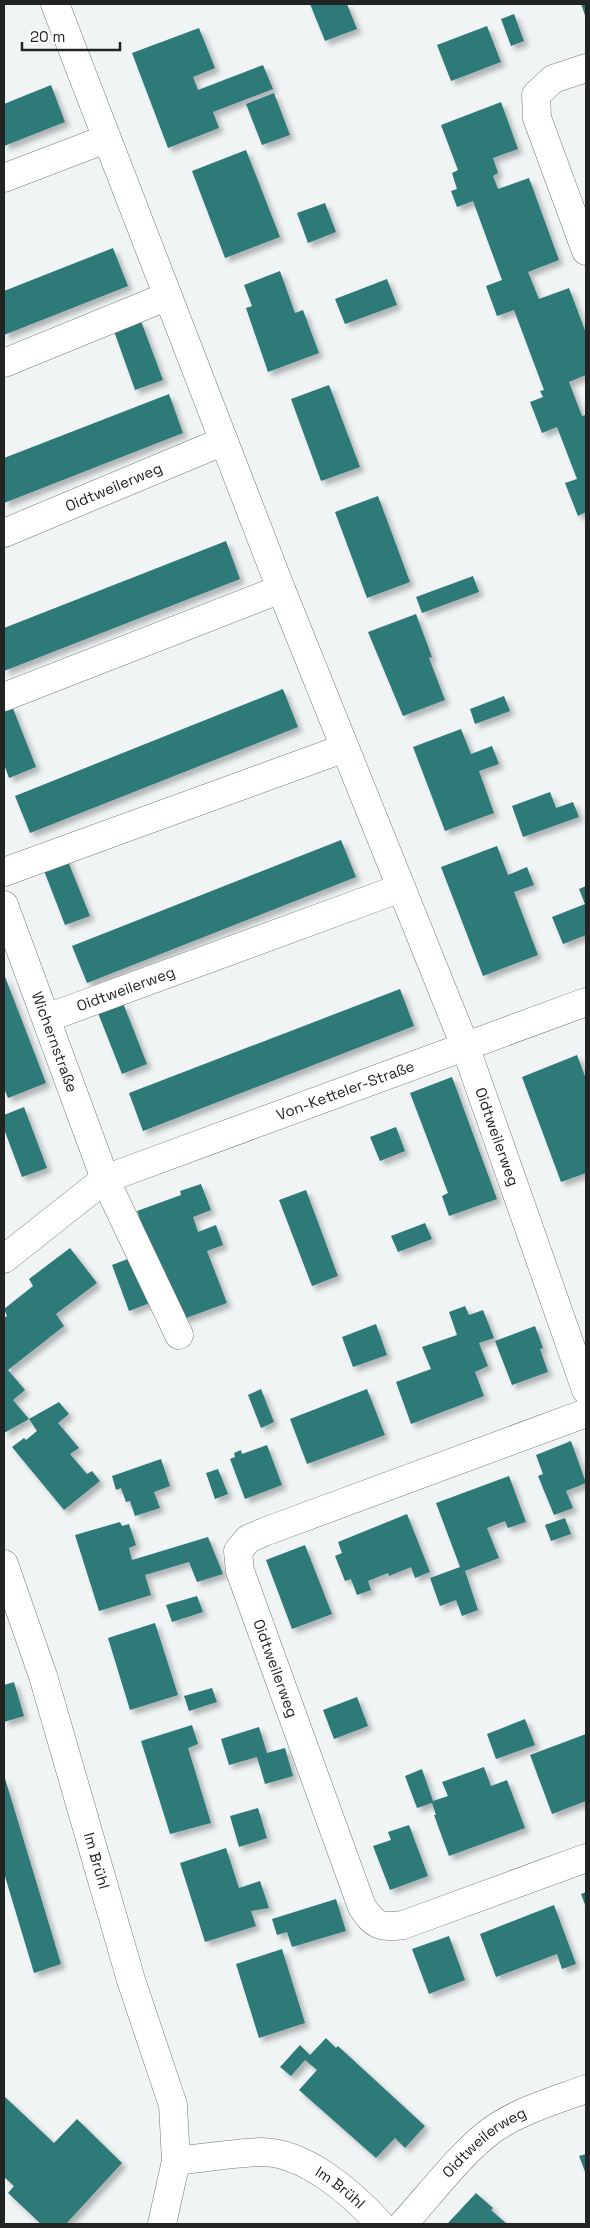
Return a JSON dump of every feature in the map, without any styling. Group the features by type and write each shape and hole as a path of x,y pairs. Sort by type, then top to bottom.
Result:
{"street":[{"name":"Oidtweilerweg","path":"60,5 106,139 281,589 465,1046 586,1390"},
{"path":"586,68 553,79 536,95 537,118 586,251"},
{"path":"4,178 106,139"},
{"path":"4,363 168,296"},
{"name":"Oidtweilerweg","path":"4,534 224,441"},
{"path":"4,697 281,589"},
{"path":"4,872 345,748"},
{"name":"Oidtweilerweg","path":"47,1018 401,888"},
{"name":"Wichernstraße","path":"4,905 106,1179"},
{"name":"Von-Ketteler-Straße","path":"4,1259 106,1179 586,1002"},
{"path":"106,1179 179,1335"},
{"name":"Oidtweilerweg","path":"586,1413 264,1532 248,1539 238,1551 240,1570 362,1907 370,1920 383,1928 402,1925 586,1858"},
{"name":"Im Brühl","path":"4,1564 43,1676 131,1980 173,2106 176,2161 162,2224"},
{"name":"Oidtweilerweg","path":"403,2224 467,2153 495,2128 526,2112 586,2089"},
{"name":"Im Brühl","path":"176,2161 262,2152 303,2162 339,2186 380,2224"}],"building":[{"path":"310,4 347,4 357,29 325,41"},
{"path":"581,4 586,4 586,18"},
{"path":"514,14 524,41 511,46 501,19"},
{"path":"487,26 501,62 451,81 437,45"},
{"path":"199,28 215,68 193,77 198,90 263,65 273,89 213,112 219,128 168,148 132,53"},
{"path":"51,85 65,122 4,146 4,104"},
{"path":"274,93 290,135 262,145 246,104"},
{"path":"501,102 518,149 493,158 498,173 493,176 498,189 529,178 559,260 528,272 539,299 569,288 586,333 586,375 569,382 582,416 586,415 586,512 578,516 565,483 577,479 557,427 542,433 530,402 543,397 540,391 544,390 514,310 497,316 486,286 502,280 473,201 457,207 451,191 457,189 452,173 458,170 441,125"},
{"path":"246,150 280,237 225,258 192,171"},
{"path":"325,203 336,232 308,243 297,213"},
{"path":"113,248 128,286 4,335 4,291"},
{"path":"280,271 295,313 303,310 319,353 268,372 246,308 252,306 244,285"},
{"path":"387,279 397,305 345,324 335,299"},
{"path":"141,321 163,380 135,390 114,331"},
{"path":"329,385 360,467 321,481 291,399"},
{"path":"169,394 183,433 4,503 4,458"},
{"path":"378,496 410,582 367,598 335,512"},
{"path":"226,541 240,579 4,671 4,628"},
{"path":"473,576 479,592 422,613 416,597"},
{"path":"416,614 432,657 429,658 445,700 403,716 368,632"},
{"path":"283,689 298,727 30,833 15,796"},
{"path":"504,696 510,711 475,724 470,709"},
{"path":"12,706 36,767 9,778 4,764 4,709"},
{"path":"461,729 471,754 492,746 499,764 479,771 494,813 445,831 413,747"},
{"path":"550,792 556,808 573,802 579,817 523,837 512,806"},
{"path":"341,840 356,877 87,983 72,946"},
{"path":"497,846 508,875 527,867 534,885 514,892 538,955 483,976 441,867"},
{"path":"65,854 90,916 65,925 41,863"},
{"path":"586,886 586,935 563,944 552,917 585,904 579,889"},
{"path":"4,974 46,1083 8,1098 4,1088"},
{"path":"400,989 414,1026 143,1131 129,1093"},
{"path":"123,1003 147,1064 122,1074 98,1013"},
{"path":"577,1055 586,1079 586,1173 561,1182 522,1077"},
{"path":"452,1077 497,1199 449,1216 442,1196 448,1193 410,1093"},
{"path":"24,1107 47,1168 22,1177 4,1129 4,1115"},
{"path":"396,1127 405,1151 380,1161 370,1137"},
{"path":"201,1184 211,1210 193,1217 198,1232 216,1225 223,1245 207,1251 227,1303 178,1321 137,1211 181,1195 180,1191"},
{"path":"306,1190 338,1276 312,1286 279,1200"},
{"path":"425,1223 432,1239 398,1252 391,1236"},
{"path":"70,1248 97,1283 56,1314 64,1326 8,1370 25,1390 13,1400 29,1419 4,1433 4,1318 7,1316 4,1309 33,1286 29,1279"},
{"path":"133,1257 150,1303 129,1311 112,1265"},
{"path":"465,1306 469,1315 483,1310 494,1338 479,1343 488,1366 475,1372 484,1396 411,1424 396,1382 431,1369 422,1347 457,1335 449,1312"},
{"path":"376,1324 387,1355 353,1367 342,1337"},
{"path":"535,1326 543,1348 540,1349 548,1372 512,1385 495,1341"},
{"path":"261,1389 274,1422 261,1428 248,1395"},
{"path":"367,1389 385,1435 307,1464 290,1419"},
{"path":"59,1402 69,1414 58,1423 79,1448 70,1454 87,1474 92,1471 100,1481 64,1510 12,1447 24,1438 26,1440 37,1431 29,1419"},
{"path":"571,1441 586,1483 566,1491 573,1508 554,1515 538,1476 543,1474 536,1455"},
{"path":"267,1445 282,1485 245,1499 230,1459 235,1457 234,1453 241,1450 242,1454"},
{"path":"161,1459 170,1486 154,1492 160,1508 135,1516 130,1501 126,1502 121,1488 116,1490 112,1476"},
{"path":"218,1469 228,1494 215,1499 206,1473"},
{"path":"509,1476 526,1522 508,1528 505,1521 487,1528 499,1558 465,1571 478,1610 462,1616 456,1600 440,1606 430,1578 460,1567 436,1503"},
{"path":"407,1514 430,1572 415,1578 411,1567 389,1576 388,1573 368,1581 371,1590 357,1595 351,1579 345,1581 335,1556 342,1553 338,1542"},
{"path":"565,1518 571,1534 551,1541 545,1525"},
{"path":"120,1522 122,1526 129,1524 136,1545 129,1548 132,1560 208,1537 223,1574 197,1582 189,1562 145,1575 151,1595 99,1611 75,1535"},
{"path":"305,1545 332,1614 292,1629 266,1560"},
{"path":"197,1596 203,1612 172,1622 166,1605"},
{"path":"155,1623 178,1695 130,1710 108,1638"},
{"path":"14,1682 24,1716 4,1722 4,1685"},
{"path":"212,1688 217,1702 189,1711 184,1696"},
{"path":"357,1697 368,1726 334,1739 323,1710"},
{"path":"525,1719 535,1745 496,1759 487,1734"},
{"path":"192,1725 198,1744 188,1748 211,1823 170,1834 141,1741"},
{"path":"259,1727 267,1753 285,1748 293,1776 265,1784 257,1757 229,1765 221,1739"},
{"path":"586,1734 586,1801 552,1814 530,1755"},
{"path":"484,1767 491,1786 507,1780 525,1828 449,1856 434,1815 436,1815 432,1803 417,1808 405,1776 422,1769 433,1801 448,1796 442,1782"},
{"path":"4,1775 61,1964 34,1973 4,1873"},
{"path":"258,1808 267,1838 239,1847 230,1816"},
{"path":"409,1825 428,1876 390,1890 373,1846 391,1840 388,1832"},
{"path":"226,1848 239,1888 260,1881 269,1908 251,1911 256,1926 205,1942 180,1863"},
{"path":"586,1892 586,1907 581,1894"},
{"path":"336,1899 346,1931 292,1947 287,1932 277,1935 272,1919"},
{"path":"554,1905 576,1964 562,1969 557,1954 496,1977 480,1934"},
{"path":"449,1936 465,1980 429,1994 412,1949"},
{"path":"282,1949 305,2023 259,2038 236,1964"},
{"path":"326,2038 336,2048 338,2046 425,2126 405,2148 395,2138 376,2158 299,2090 317,2070 305,2060 291,2076 280,2067 300,2045 310,2055"},
{"path":"4,2096 54,2143 77,2119 122,2163 66,2224 41,2224 8,2193 14,2186 4,2177"},
{"path":"586,2154 586,2174 579,2156"},
{"path":"476,2193 493,2208 491,2210 507,2224 448,2223"}]}
